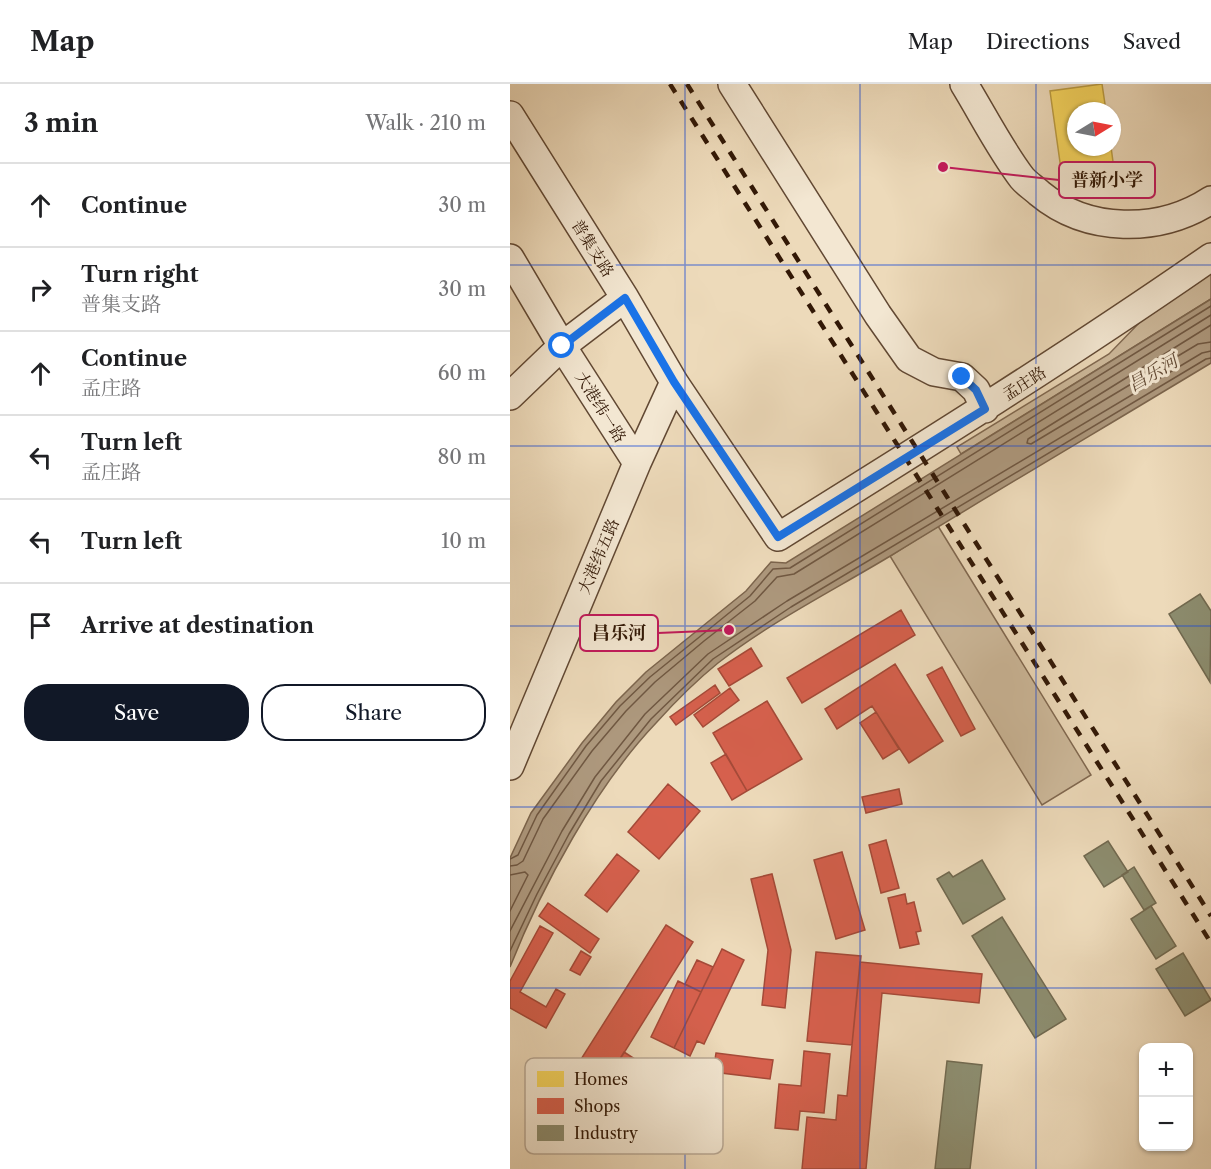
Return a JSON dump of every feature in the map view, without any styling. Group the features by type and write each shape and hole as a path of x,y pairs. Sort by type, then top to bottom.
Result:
{"street":[{"path":"964,84 1023,179 1052,203 1089,220 1126,225 1165,221 1211,200"},
{"path":"741,87 878,315 909,359 934,372 962,377 976,390 985,409"},
{"name":"普集支路","path":"510,115 625,298 674,382"},
{"name":"孟庄路","path":"674,382 778,537 985,409 1211,257"},
{"name":"大港纬一路","path":"510,258 562,346 637,463"},
{"path":"510,396 562,346 625,298"},
{"name":"大港纬五路","path":"510,766 637,463 674,382"}],"shaded area":[{"path":"1211,270 1211,299 961,454 957,447 1109,354 1140,322"},
{"path":"938,526 1091,775 1042,805 890,556"}],"water":[{"path":"1211,299 1211,363 781,620 718,663 694,684 663,715 612,776 572,838 554,871 510,967 510,858 531,813 582,743 616,702 646,672 746,591 771,562 786,563"}],"building: Homes":[{"path":"1102,84 1105,102 1067,102 1067,156 1112,156 1117,191 1065,198 1050,91"}],"building: Shops":[{"path":"901,610 915,635 802,703 787,678"},
{"path":"751,648 762,666 729,686 718,669"},
{"path":"895,664 943,741 909,763 872,706 837,729 825,709"},
{"path":"942,667 975,729 961,736 927,675"},
{"path":"715,685 720,693 676,725 670,717"},
{"path":"730,688 739,700 703,727 694,715"},
{"path":"767,701 802,759 747,791 713,733"},
{"path":"876,712 899,749 883,759 860,723"},
{"path":"726,754 747,791 732,800 711,763"},
{"path":"668,784 700,811 659,859 628,832"},
{"path":"899,789 902,804 866,813 862,797"},
{"path":"886,840 899,888 881,893 869,845"},
{"path":"842,852 865,930 836,939 814,860"},
{"path":"617,854 639,871 607,912 585,895"},
{"path":"772,874 791,950 785,1008 762,1005 768,950 751,879"},
{"path":"905,894 907,904 914,902 921,931 916,932 919,944 900,948 888,898"},
{"path":"548,903 599,939 590,953 539,916"},
{"path":"666,925 693,942 621,1058 582,1058"},
{"path":"540,926 553,933 520,992 546,1007 556,989 565,994 546,1028 510,1008 510,981"},
{"path":"722,949 744,960 704,1044 697,1041 690,1056 674,1048"},
{"path":"581,951 591,957 580,975 570,970"},
{"path":"816,952 861,956 852,1045 807,1041"},
{"path":"697,960 713,967 701,992 685,984"},
{"path":"860,962 982,974 979,1003 882,993 866,1169 802,1169 807,1117 836,1120 838,1095 847,1096"},
{"path":"678,981 701,992 674,1048 651,1037"},
{"path":"804,1051 830,1054 824,1113 800,1111 798,1130 775,1128 779,1084 801,1086"},
{"path":"624,1052 633,1058 620,1058"},
{"path":"716,1053 773,1060 770,1079 723,1073 723,1058 715,1058"}],"building: Industry":[{"path":"1200,594 1211,611 1210,682 1169,614"},
{"path":"1108,841 1128,872 1104,887 1084,856"},
{"path":"982,860 1005,899 963,924 937,879 949,872 953,877"},
{"path":"1134,867 1156,903 1144,910 1122,875"},
{"path":"1151,906 1176,946 1156,959 1131,919"},
{"path":"1002,917 1066,1019 1035,1038 972,936"},
{"path":"1183,953 1211,1000 1185,1016 1156,969"},
{"path":"947,1061 982,1065 970,1169 935,1169"}],"railway":[{"path":"670,84 1211,943"},
{"path":"687,84 1211,916"}],"place":[{"name":"普新小学","path":"943,167"},
{"name":"昌乐河","path":"729,630"}],"route":[{"path":"562,346 625,298 674,382 778,537 985,409 976,390 962,377"}]}
